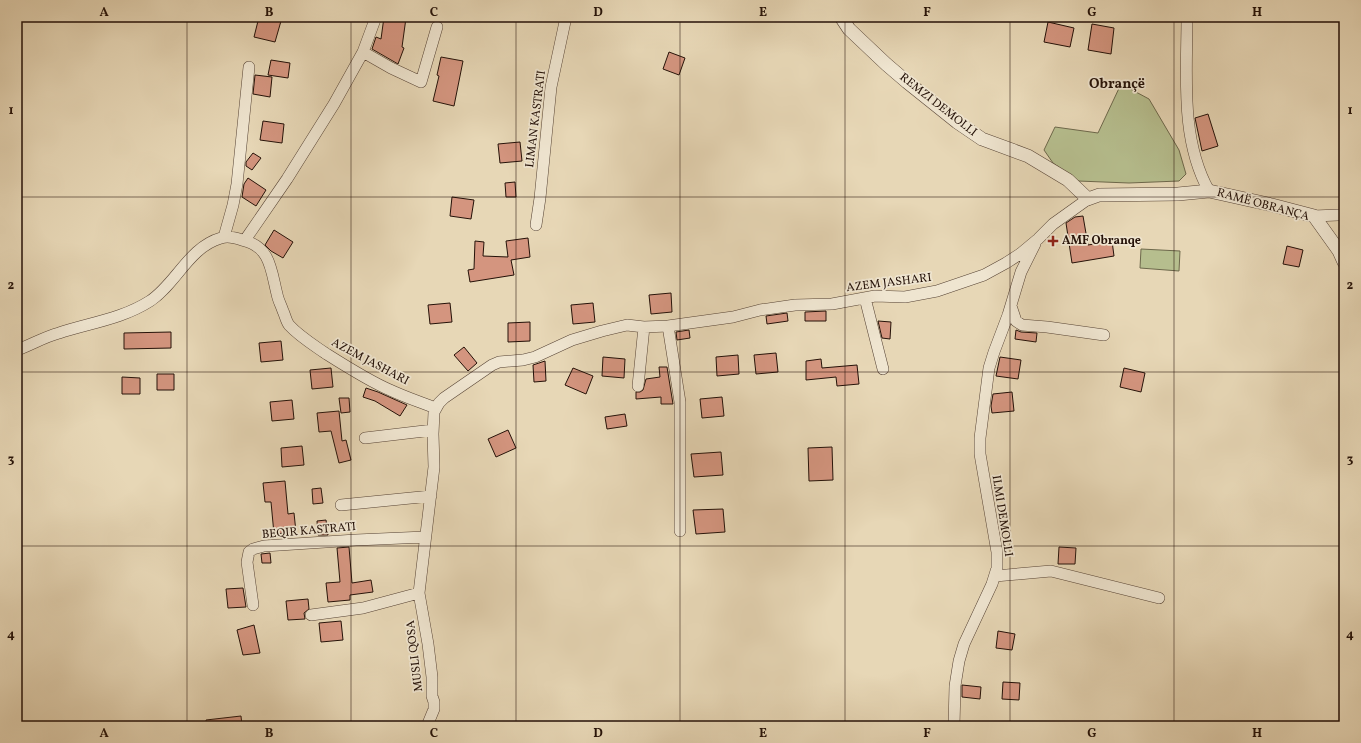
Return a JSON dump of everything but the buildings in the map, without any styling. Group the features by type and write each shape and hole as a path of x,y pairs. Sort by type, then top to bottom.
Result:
{"street":[{"path":"245,240 334,104 363,52 376,17"},
{"name":"LIMAN KASTRATI","path":"536,225 551,87 566,17"},
{"name":"REMZI DEMOLLI","path":"841,17 850,29 901,78 957,122 982,139 1028,156 1068,180 1088,199"},
{"path":"1187,17 1186,102 1191,140 1202,179 1209,191"},
{"path":"363,52 391,68 421,82 437,27"},
{"path":"17,350 52,335 124,314 150,301 199,250 216,239 224,237 237,184 249,67"},
{"name":"RAMË OBRANÇA","path":"1088,199 1099,195 1178,194 1209,191 1272,205 1314,216 1339,251 1344,262"},
{"name":"AZEM JASHARI","path":"224,237 245,240 259,248 265,254 272,269 277,295 288,324 300,335 332,358 389,390 435,408 444,398 492,364 535,357 572,340 627,325 644,327 668,326 795,304 832,304 875,296 905,297 937,291 969,281 984,275 1020,254 1053,224 1088,199"},
{"path":"1314,216 1344,215"},
{"name":"ILMI DEMOLLI","path":"954,726 955,686 959,661 964,644 995,576 997,564 997,552 982,470 980,438 989,368 1011,306 1021,272 1038,239"},
{"path":"865,298 883,369"},
{"path":"1011,306 1016,320 1022,325 1104,335"},
{"path":"668,326 680,402 680,531"},
{"path":"638,386 644,327"},
{"path":"425,537 434,468 433,417 435,408"},
{"path":"366,438 433,430"},
{"name":"BEQIR KASTRATI","path":"341,505 431,496"},
{"name":"BEQIR KASTRATI","path":"253,605 247,562 249,552 253,549 264,546 425,537"},
{"name":"MUSLI QOSA","path":"425,537 419,593 428,644 432,677 432,696 434,702 434,709 427,726"},
{"path":"995,576 1051,571 1159,598"},
{"path":"311,615 363,608 419,593"}],"green space":[{"path":"1121,84 1149,99 1179,150 1186,174 1179,181 1129,183 1078,181 1053,163 1044,150 1055,127 1098,133"},
{"path":"1141,249 1180,251 1179,271 1140,268"}],"place":[{"name":"AMF Obranqe","path":"1053,241"}],"district":[{"name":"Obrançë","path":"1117,84"}]}
